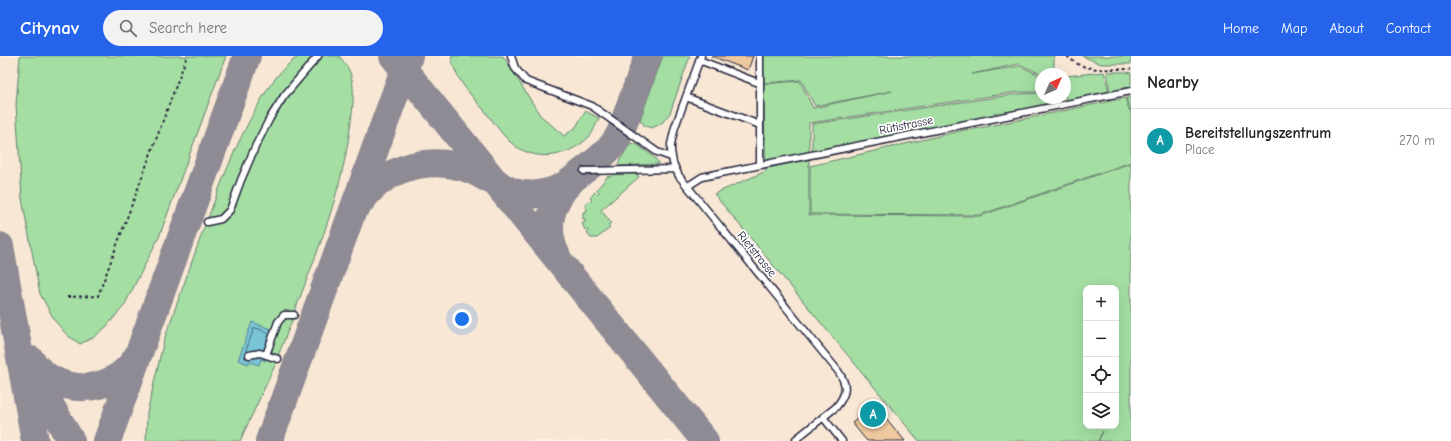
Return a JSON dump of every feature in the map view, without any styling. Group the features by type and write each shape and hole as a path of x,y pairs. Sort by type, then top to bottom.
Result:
{"lane":[{"path":"207,222 221,219 230,210 247,166 270,118 284,96 318,56"},
{"path":"511,56 515,68 526,81 592,106 657,152 672,158"},
{"path":"760,56 760,165"},
{"path":"700,58 759,83"},
{"name":"Rietstrasse","path":"700,58 673,135 670,151 675,169 842,377 844,384 844,395 836,407 795,440"},
{"name":"Rütistrasse","path":"688,186 702,177 721,172 1131,91"},
{"path":"686,98 760,125"},
{"path":"584,170 675,169"},
{"path":"266,355 278,322 284,315 294,315"},
{"path":"249,355 260,353 278,359"},
{"path":"823,417 842,441"}],"path":[{"path":"67,298 98,296 187,56"},
{"path":"1067,56 1073,62 1091,69 1131,69"}],"shaded area":[{"path":"0,56 1131,56 1131,441 0,441"}],"green space":[{"path":"20,56 226,56 159,237 124,306 106,327 94,337 80,344 67,335 55,321 40,294 22,199 16,104"},
{"path":"299,56 314,56 288,86 269,114 227,212 218,217 208,218 245,128 266,91 278,75"},
{"path":"322,56 339,56 350,73 353,85 351,123 335,199 320,245 294,313 285,312 278,316 267,346 259,356 277,361 240,441 146,441 147,413 164,340 205,225 221,222 233,211 261,138 276,111 289,92"},
{"path":"451,56 503,56 540,115 564,136 576,127 585,111 599,118 593,131 589,137 580,144 560,154 549,156 539,155 528,153 518,148 499,130 463,85 456,72"},
{"path":"663,56 690,56 670,113 662,123 652,128 645,126 640,120"},
{"path":"763,56 1054,56 1054,68 1035,68 1035,71 1019,64 972,74 1020,66 1035,73 1035,92 1018,92 809,123 809,215 980,216 1131,163 1131,441 919,441 714,194 766,171 763,84 800,81 813,108 892,91 815,106 801,80 764,83"},
{"path":"1082,56 1131,56 1131,64 1101,64"},
{"path":"1104,72 1109,92 1071,100 1071,75"},
{"path":"1107,72 1131,73 1131,89 1110,93"},
{"path":"1035,93 1035,104 1054,104 812,153 812,124 1018,94"},
{"path":"1125,98 1130,111 1126,98 1131,98 1131,162 980,215 810,214 810,166 969,129"},
{"path":"635,143 654,157 659,163 620,166 618,163 630,144"},
{"path":"615,173 637,174 639,177 601,210 611,223 608,225 610,228 597,238 591,238 587,233 587,229 585,230 582,223 585,222 585,219 583,219 583,212 586,212 587,209 585,207 588,201 590,202 592,200 590,198 595,192 597,194 599,192 597,189 608,176 610,177"},
{"path":"287,318 293,318 278,356 272,352 274,338 280,324"}],"water":[{"path":"252,322 276,331 265,361 261,359 259,365 249,362 248,364 238,360"}],"building":[{"path":"711,56 753,56 748,70"},
{"path":"875,405 905,441 867,441 852,423"}],"taxiway":[{"path":"107,441 247,56"},
{"path":"393,56 705,441"},
{"path":"269,441 409,56"},
{"path":"572,180 600,158 617,139 648,56"},
{"path":"359,204 371,189 386,178 402,169 419,165 437,163 455,165 473,171 490,180"},
{"path":"495,181 513,192 534,194 554,190 564,186 572,180 559,196 551,215 550,235 557,256"},
{"path":"0,246 35,441"},
{"path":"31,360 42,372 55,381 69,386 84,387 99,385 113,380 126,371 136,358"},
{"path":"32,366 52,408 71,441"}],"place":[{"name":"Bereitstellungszentrum","path":"873,414"}]}
